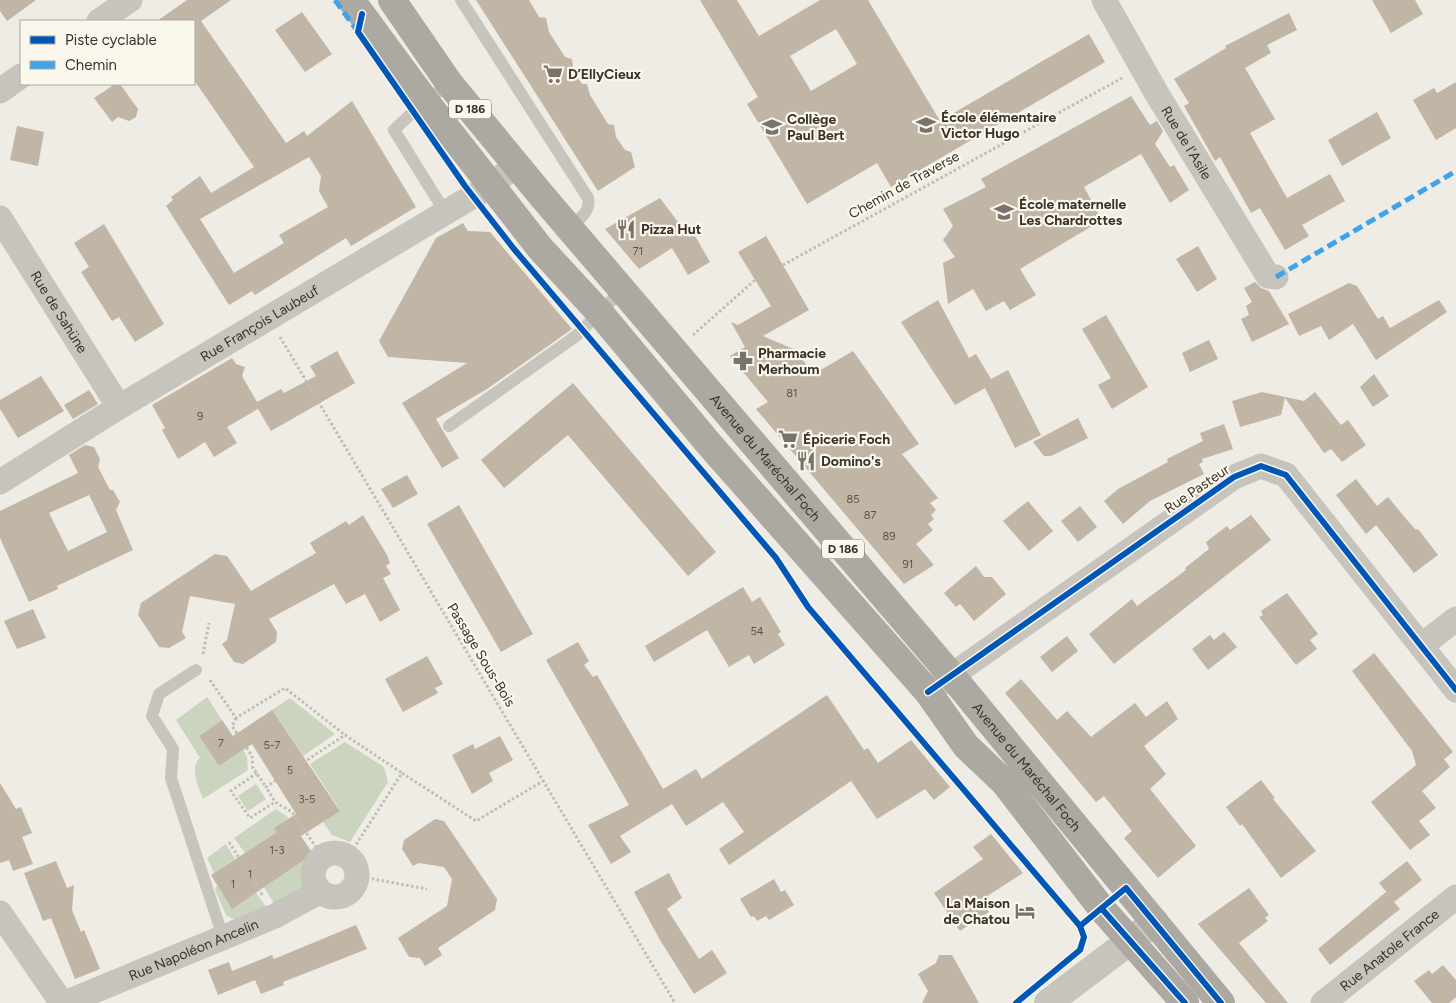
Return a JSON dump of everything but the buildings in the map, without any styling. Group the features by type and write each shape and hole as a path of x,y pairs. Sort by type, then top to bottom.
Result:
{"main road":[{"name":"Avenue du Maréchal Foch","path":"351,0 426,102 540,248 599,312 709,444 928,692 966,746 1004,782 1102,909 1131,941"},
{"name":"Avenue du Maréchal Foch","path":"392,0 449,83 569,228 951,675 1155,922 1201,981 1222,1003"},
{"name":"D 186","path":"1131,941 1152,948 1201,981"},
{"name":"D 186","path":"1131,941 1185,1003"}],"street":[{"path":"100,20 130,0"},
{"name":"Rue de l'Asile","path":"1104,0 1141,68 1268,276 1276,277"},
{"path":"0,91 20,77"},
{"name":"Rue François Laubeuf","path":"0,482 119,407 491,185 517,164"},
{"name":"Rue de Sahüne","path":"0,218 119,407"},
{"name":"Rue Pasteur","path":"928,692 1234,477 1260,466 1286,475 1456,690"},
{"path":"1421,646 1456,619"},
{"path":"338,852 352,866 353,888 341,896 333,897 319,892 315,886 312,872 314,865 322,856 338,852"},
{"name":"Rue Napoléon Ancelin","path":"64,1003 275,916 319,892"},
{"name":"Rue Anatole France","path":"1323,1003 1456,897"},
{"path":"0,913 64,1003"},
{"path":"1048,1003 1155,922"}],"lane":[{"path":"461,0 588,198 589,205 587,211 569,228"},
{"path":"445,212 394,130 449,83"},
{"path":"449,426 576,336 623,289"},
{"path":"198,669 159,694 152,716 173,749 171,778 223,937"}],"path":[{"path":"693,343 692,335 755,280"},
{"path":"209,623 198,669 236,718"},
{"path":"322,856 292,812 275,802 253,768 252,756 232,726 236,718 285,688 345,735 476,821 543,781"},
{"path":"266,787 345,735"},
{"path":"257,773 231,791 250,818 275,802"},
{"path":"402,773 352,866 428,889"},
{"path":"229,842 275,916"}],"green space":[{"path":"207,697 222,720 199,736 219,766 243,750 247,757 248,770 203,799 195,772 195,767 200,758 176,720"},
{"path":"290,698 335,734 303,756 272,710"},
{"path":"345,742 384,767 388,782 350,842 332,835 323,822 340,810 310,764"},
{"path":"256,784 266,799 248,811 238,796"},
{"path":"276,809 289,818 275,828 277,832 245,853 234,838"},
{"path":"226,844 235,859 214,873 207,858"},
{"path":"313,854 303,874 304,888 276,907 264,887"},
{"path":"217,885 232,908 256,893 268,909 236,921 226,915 215,890"}],"marked path":[{"path":"335,0 358,32"},
{"path":"1276,277 1456,171"}],"cycle path":[{"path":"362,14 358,32 465,186 514,249 776,558 808,607 1080,926 1084,937 1080,950 1016,1003"},
{"path":"928,692 1234,477 1261,466 1286,475 1456,690"},
{"path":"1080,926 1126,888 1221,1003"},
{"path":"1102,909 1185,1003"}],"place":[{"name":"D’EllyCieux","path":"553,74"},
{"name":"École élémentaire Victor Hugo","path":"926,125"},
{"name":"Collège Paul Bert","path":"772,127"},
{"name":"École maternelle Les Chardrottes","path":"1004,212"},
{"name":"Pizza Hut","path":"626,229"},
{"name":"Pharmacie Merhoum","path":"743,361"},
{"name":"Épicerie Foch","path":"788,439"},
{"name":"Domino's","path":"806,461"},
{"name":"La Maison de Chatou","path":"1025,911"}]}
